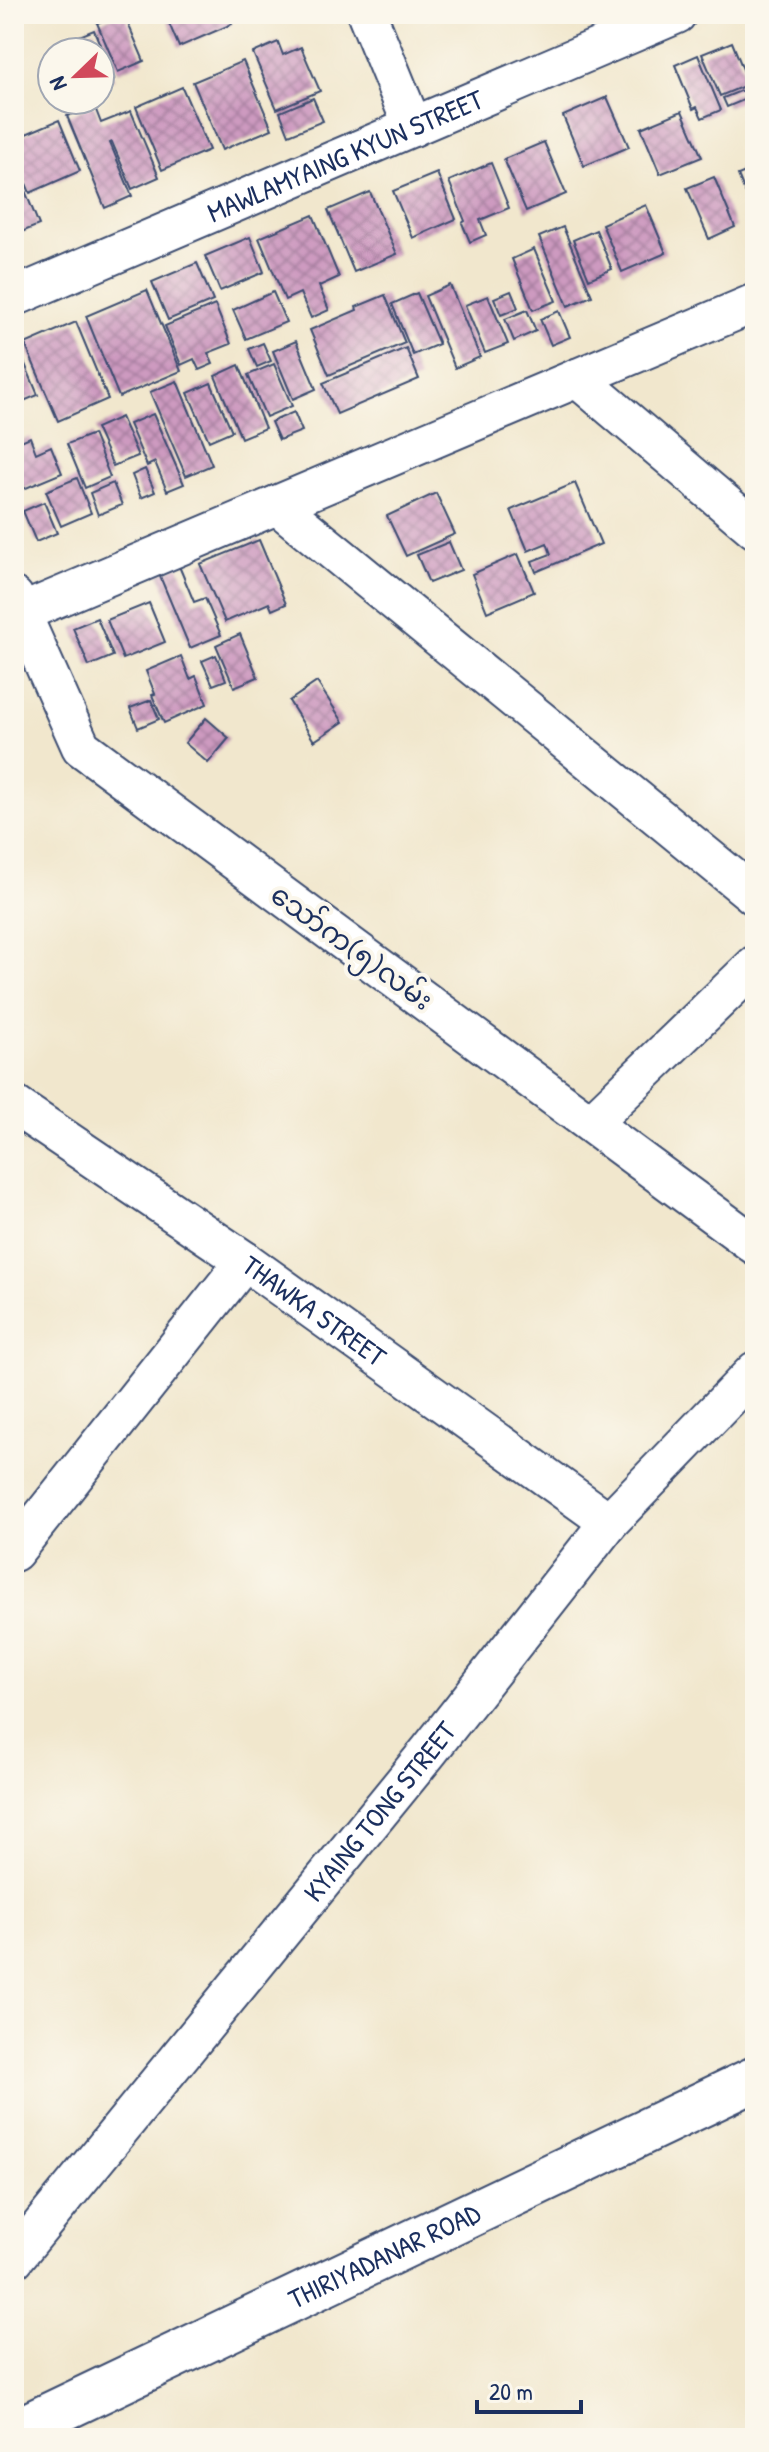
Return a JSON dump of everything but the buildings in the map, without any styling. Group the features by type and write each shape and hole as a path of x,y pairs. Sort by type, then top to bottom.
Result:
{"main road":[{"name":"THIRIYADANAR ROAD","path":"14,2432 755,2079"}],"street":[{"path":"367,14 413,127"},
{"name":"MAWLAMYAING KYUN STREET","path":"14,297 677,14"},
{"path":"18,605 277,505 755,303"},
{"path":"577,378 755,529"},
{"path":"277,505 755,896"},
{"name":"သော်က(၅)လမ်း","path":"18,605 81,747 755,1245"},
{"path":"591,1123 755,965"},
{"name":"THAWKA STREET","path":"14,1105 245,1261 609,1522"},
{"path":"14,1552 245,1261"},
{"name":"KYAING TONG STREET","path":"14,2259 429,1751 609,1522 755,1371"}]}
